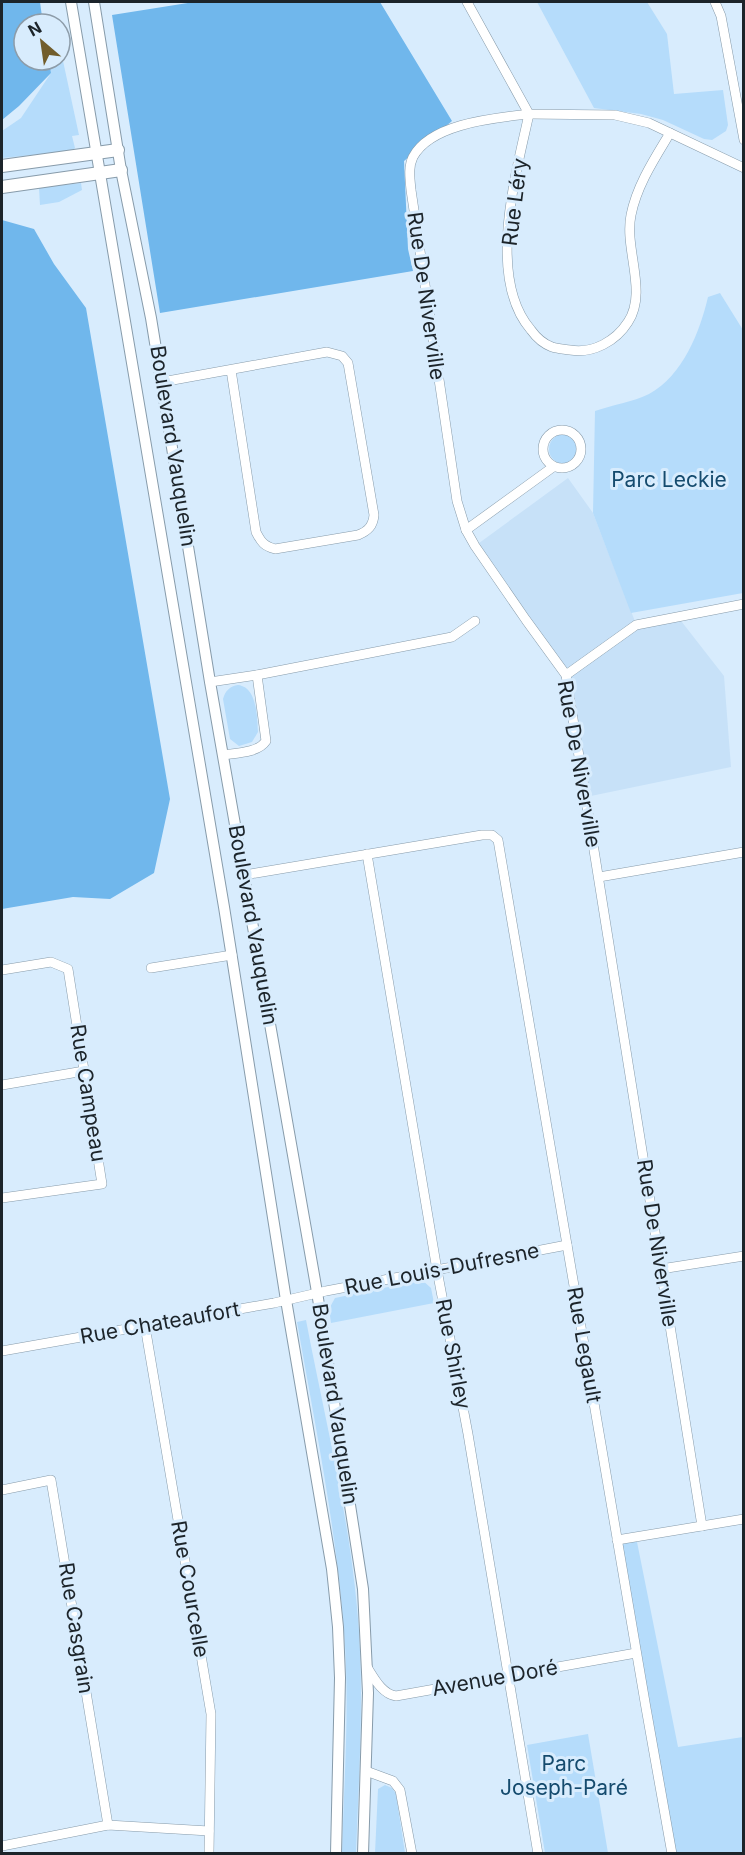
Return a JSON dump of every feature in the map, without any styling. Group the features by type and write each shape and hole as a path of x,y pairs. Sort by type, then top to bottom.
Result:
{"main road":[{"path":"2,166 118,150"},
{"path":"2,187 121,170"}],"street":[{"name":"Boulevard Vauquelin","path":"71,2 232,955 286,1300 326,1527 337,1610 340,1678 336,1854"},
{"name":"Boulevard Vauquelin","path":"94,2 121,170 151,318 210,682 317,1292 363,1589 367,1667 363,1854"},
{"path":"467,2 530,114"},
{"path":"715,2 721,16 744,140"},
{"name":"Rue De Niverville","path":"702,1526 566,675 466,530 457,501 411,190 410,170 413,157 421,147 431,138 450,128 530,114 615,114 649,123 744,168"},
{"name":"Rue Léry","path":"530,114 511,196 507,233 509,276 514,301 524,323 530,330 551,347 574,351 591,349 610,342 630,320 636,306 629,239 631,216 637,193 670,133"},
{"path":"162,382 327,352 342,356 348,363 374,515 374,523 367,531 358,535 275,549 266,546 261,541 256,532 231,370"},
{"path":"466,530 553,467 568,468 579,458 580,443 570,432 556,431 544,441 543,455 553,467"},
{"path":"566,675 636,625 744,604"},
{"path":"210,682 452,637 476,621"},
{"path":"223,755 255,749 266,741 257,675"},
{"name":"Rue Legault","path":"367,854 487,834 495,837 500,845 672,1854"},
{"path":"599,877 744,852"},
{"path":"244,875 367,854"},
{"name":"Rue Shirley","path":"367,854 538,1854"},
{"name":"Boulevard Vauquelin","path":"151,968 232,955"},
{"name":"Rue Campeau","path":"2,970 51,962 68,969 102,1184 2,1198"},
{"path":"2,1085 84,1071"},
{"name":"Rue Louis-Dufresne","path":"317,1292 567,1245"},
{"path":"661,1269 744,1256"},
{"name":"Rue Chateaufort","path":"2,1351 286,1300 317,1292"},
{"name":"Rue Courcelle","path":"145,1326 211,1714 209,1854"},
{"name":"Rue Casgrain","path":"2,1490 51,1480 108,1825"},
{"path":"617,1540 744,1519"},
{"name":"Avenue Doré","path":"367,1667 385,1691 392,1696 636,1653"},
{"path":"366,1771 393,1781 400,1790 412,1854"},
{"path":"2,1846 108,1825 209,1831"}],"shaded area":[{"path":"2,2 40,2 41,12 12,12 12,72 51,73 2,120"},
{"path":"194,2 380,2 452,121 404,161 408,249 413,271 160,313 112,15"},
{"path":"2,220 34,229 54,264 86,308 170,799 154,873 110,899 73,897 2,909"},
{"path":"568,478 593,513 636,624 678,617 724,676 731,767 586,797 566,675 475,546"}],"green space":[{"path":"537,2 647,2 667,34 674,94 723,90 728,125 726,131 712,140 704,139 663,120 641,114 594,108"},
{"path":"65,72 79,135 72,136 75,148 72,151 2,158 2,131 21,118 51,73"},
{"path":"81,183 82,190 59,202 40,205 39,188"},
{"name":"Parc Leckie","path":"720,293 743,330 743,593 631,613 593,513 595,411 643,397 661,386 688,352 708,297"},
{"path":"564,434 575,438 579,449 575,460 564,464 553,460 549,449 553,438"},
{"path":"238,685 249,691 255,703 258,732 252,742 239,746 230,739 223,699 228,689"},
{"path":"422,1280 431,1288 434,1303 331,1323 329,1309 335,1298"},
{"path":"306,1320 342,1499 357,1607 361,1699 356,1853 342,1853 347,1715 346,1659 330,1514 297,1322"},
{"path":"636,1537 678,1747 743,1737 743,1853 676,1853 617,1540"},
{"name":"Parc Joseph-Paré","path":"588,1734 608,1853 545,1853 527,1745"},
{"path":"385,1785 392,1788 396,1794 405,1853 375,1853 378,1789"}]}
